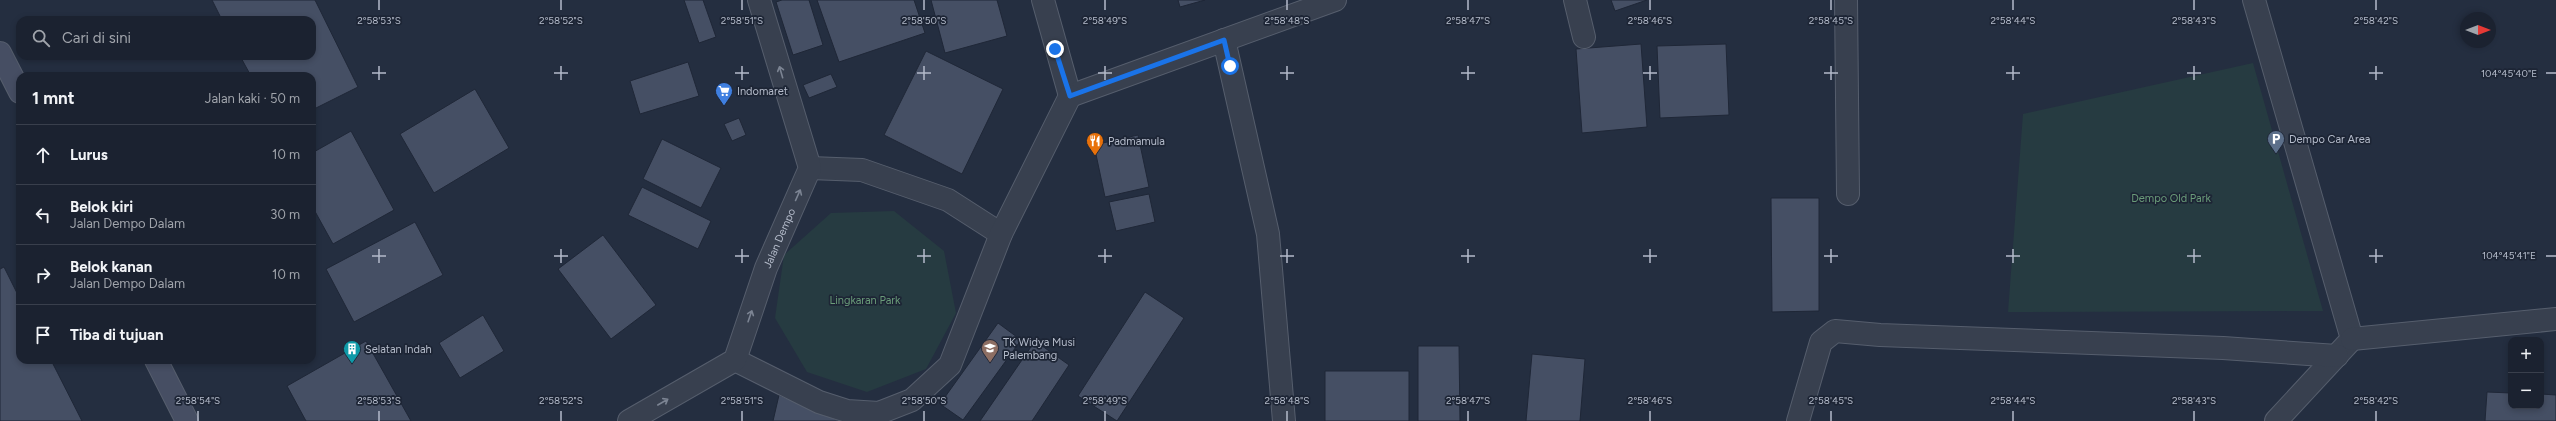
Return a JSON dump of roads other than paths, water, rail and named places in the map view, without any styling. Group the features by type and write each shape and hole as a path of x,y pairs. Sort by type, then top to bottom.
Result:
{"street":[{"path":"760,0 810,168 862,170 948,200 1001,234"},
{"path":"629,421 735,360 819,402 846,411 878,413 912,400 950,365 1001,234 1070,96 1043,0"},
{"path":"1070,96 1335,0"},
{"path":"1575,0 1584,37"},
{"path":"1846,0 1848,194"},
{"path":"2254,0 2352,339"},
{"path":"1224,40 1268,234 1284,421"},
{"path":"0,52 16,84"},
{"name":"Jalan Dempo","path":"735,360 766,268 810,168"},
{"path":"2276,421 2352,339 2556,319"},
{"path":"1798,421 1821,342 1835,331 1880,335 2223,348 2337,356"},
{"path":"158,364 187,421"}],"place":[{"name":"Indomaret","path":"724,106"},
{"name":"Dempo Car Area","path":"2276,154"},
{"name":"Padmamula","path":"1095,156"},
{"name":"TK Widya Musi Palembang","path":"990,363"},
{"name":"Selatan Indah","path":"352,364"}],"park label":[{"name":"Dempo Old Park","path":"2171,198"},
{"name":"Lingkaran Park","path":"865,300"}]}
